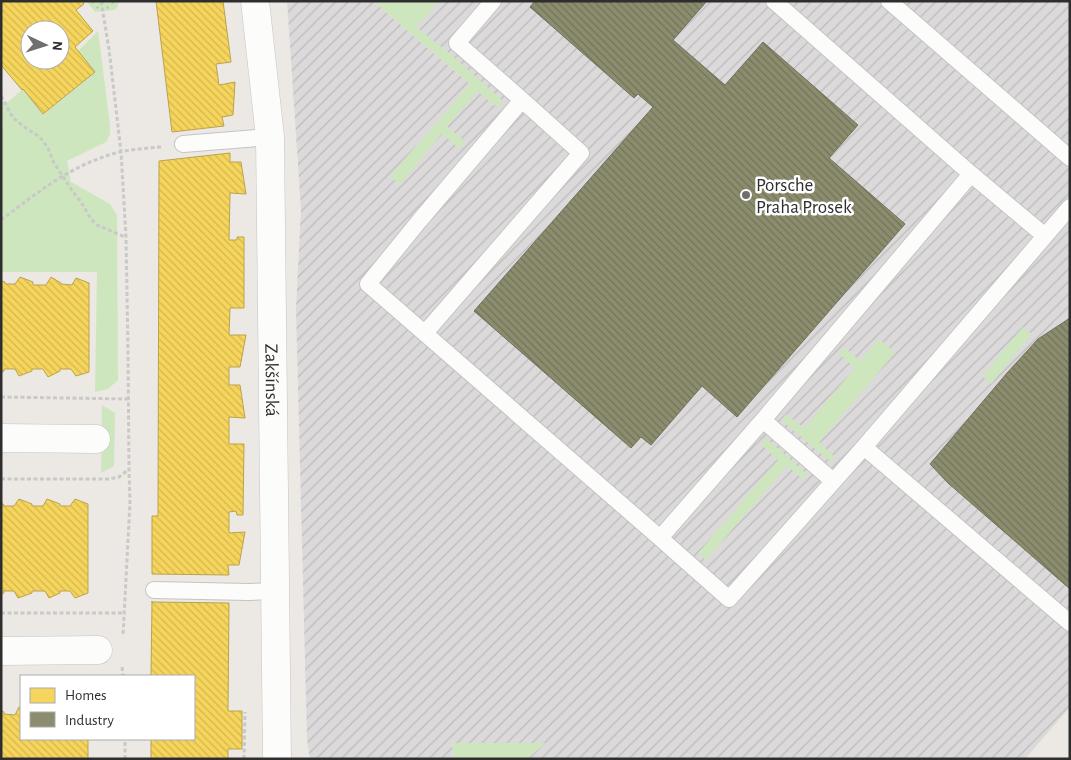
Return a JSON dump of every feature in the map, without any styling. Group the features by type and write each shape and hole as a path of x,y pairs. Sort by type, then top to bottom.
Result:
{"street":[{"name":"Zakšínská","path":"255,1 270,137 277,759"},
{"path":"1,438 96,439"},
{"path":"1,650 111,646"}],"lane":[{"path":"424,333 581,153 457,42 493,1"},
{"path":"774,1 971,174 1045,236"},
{"path":"889,1 1070,158"},
{"path":"522,100 368,284 729,599 864,446 1070,206"},
{"path":"183,144 270,137"},
{"path":"660,538 763,420 971,174"},
{"path":"763,420 833,481"},
{"path":"864,446 1070,623"},
{"path":"154,590 275,591"}],"path":[{"path":"101,1 121,152 126,237 128,469 130,502 123,613 111,646"},
{"path":"1,96 13,118 40,137 73,192 82,202 97,226 126,237"},
{"path":"1,220 35,194 63,176 95,160 121,152 183,144"},
{"path":"1,398 128,399"},
{"path":"1,479 108,479 119,477 128,469"},
{"path":"1,613 123,613"},
{"path":"122,661 122,675"},
{"path":"125,740 125,759"}],"shaded area":[{"path":"287,1 373,1 470,84 390,176 442,133 465,142 447,127 477,90 497,107 415,26 434,1 1070,1 1070,707 1025,759 527,759 545,743 452,743 454,759 310,759 307,739 296,309 301,209"}],"green space":[{"path":"86,1 120,1 115,10 95,12"},
{"path":"373,1 438,1 424,19 415,26 455,58 503,101 497,107 477,91 447,127 465,141 459,149 442,133 400,185 390,176 470,84"},
{"path":"98,31 110,135 106,142 67,161 71,182 110,204 117,215 118,380 108,389 95,392 97,272 1,272 1,125 3,124 1,104 9,101 23,89 44,114 95,72 78,51"},
{"path":"1023,327 1032,334 991,384 982,376"},
{"path":"879,339 895,353 819,442 835,457 831,462 781,420 786,414 804,428 855,368 839,354 844,347 860,361"},
{"path":"102,405 115,413 114,466 101,473"},
{"path":"766,438 808,475 804,480 787,466 706,560 698,553 778,460 761,444"},
{"path":"452,743 545,743 527,759 454,759"}],"building: Homes":[{"path":"1,1 82,1 84,4 76,10 93,31 75,47 95,72 43,114 1,65"},
{"path":"156,1 223,1 231,62 216,64 219,85 235,82 233,115 222,117 224,126 172,132"},
{"path":"230,153 230,162 241,162 246,194 230,193 229,240 237,240 237,237 244,237 244,308 230,308 229,335 246,335 240,367 229,367 229,385 240,385 245,418 229,417 229,444 244,444 243,515 237,515 236,511 229,512 229,533 245,532 239,565 228,565 229,575 152,574 152,516 158,516 159,161"},
{"path":"20,277 33,282 33,285 46,285 51,277 61,284 72,285 76,278 89,283 89,372 76,376 71,369 60,369 60,371 48,377 43,369 32,369 32,371 19,376 15,369 4,369 1,373 1,281 5,282 5,284 15,284"},
{"path":"19,499 32,504 32,506 43,506 47,499 60,504 60,506 70,506 75,499 88,504 88,593 75,598 70,591 60,591 60,593 49,598 45,591 32,591 32,593 18,598 14,591 3,591 4,593 1,594 1,503 4,506 14,506"},
{"path":"152,601 229,603 228,711 242,711 242,749 228,749 228,759 151,759 151,740 195,740 195,675 151,675"},
{"path":"20,708 20,740 88,740 88,759 1,759 1,711 4,714 15,715"}],"building: Industry":[{"path":"535,1 707,1 673,40 725,85 763,42 858,125 829,158 905,224 737,417 702,386 651,445 641,437 631,448 474,311 653,107 638,94 634,98 530,7"},
{"path":"1070,318 1070,589 948,483 930,464 1038,339"}],"place":[{"name":"Porsche Praha Prosek","path":"746,195"}]}
